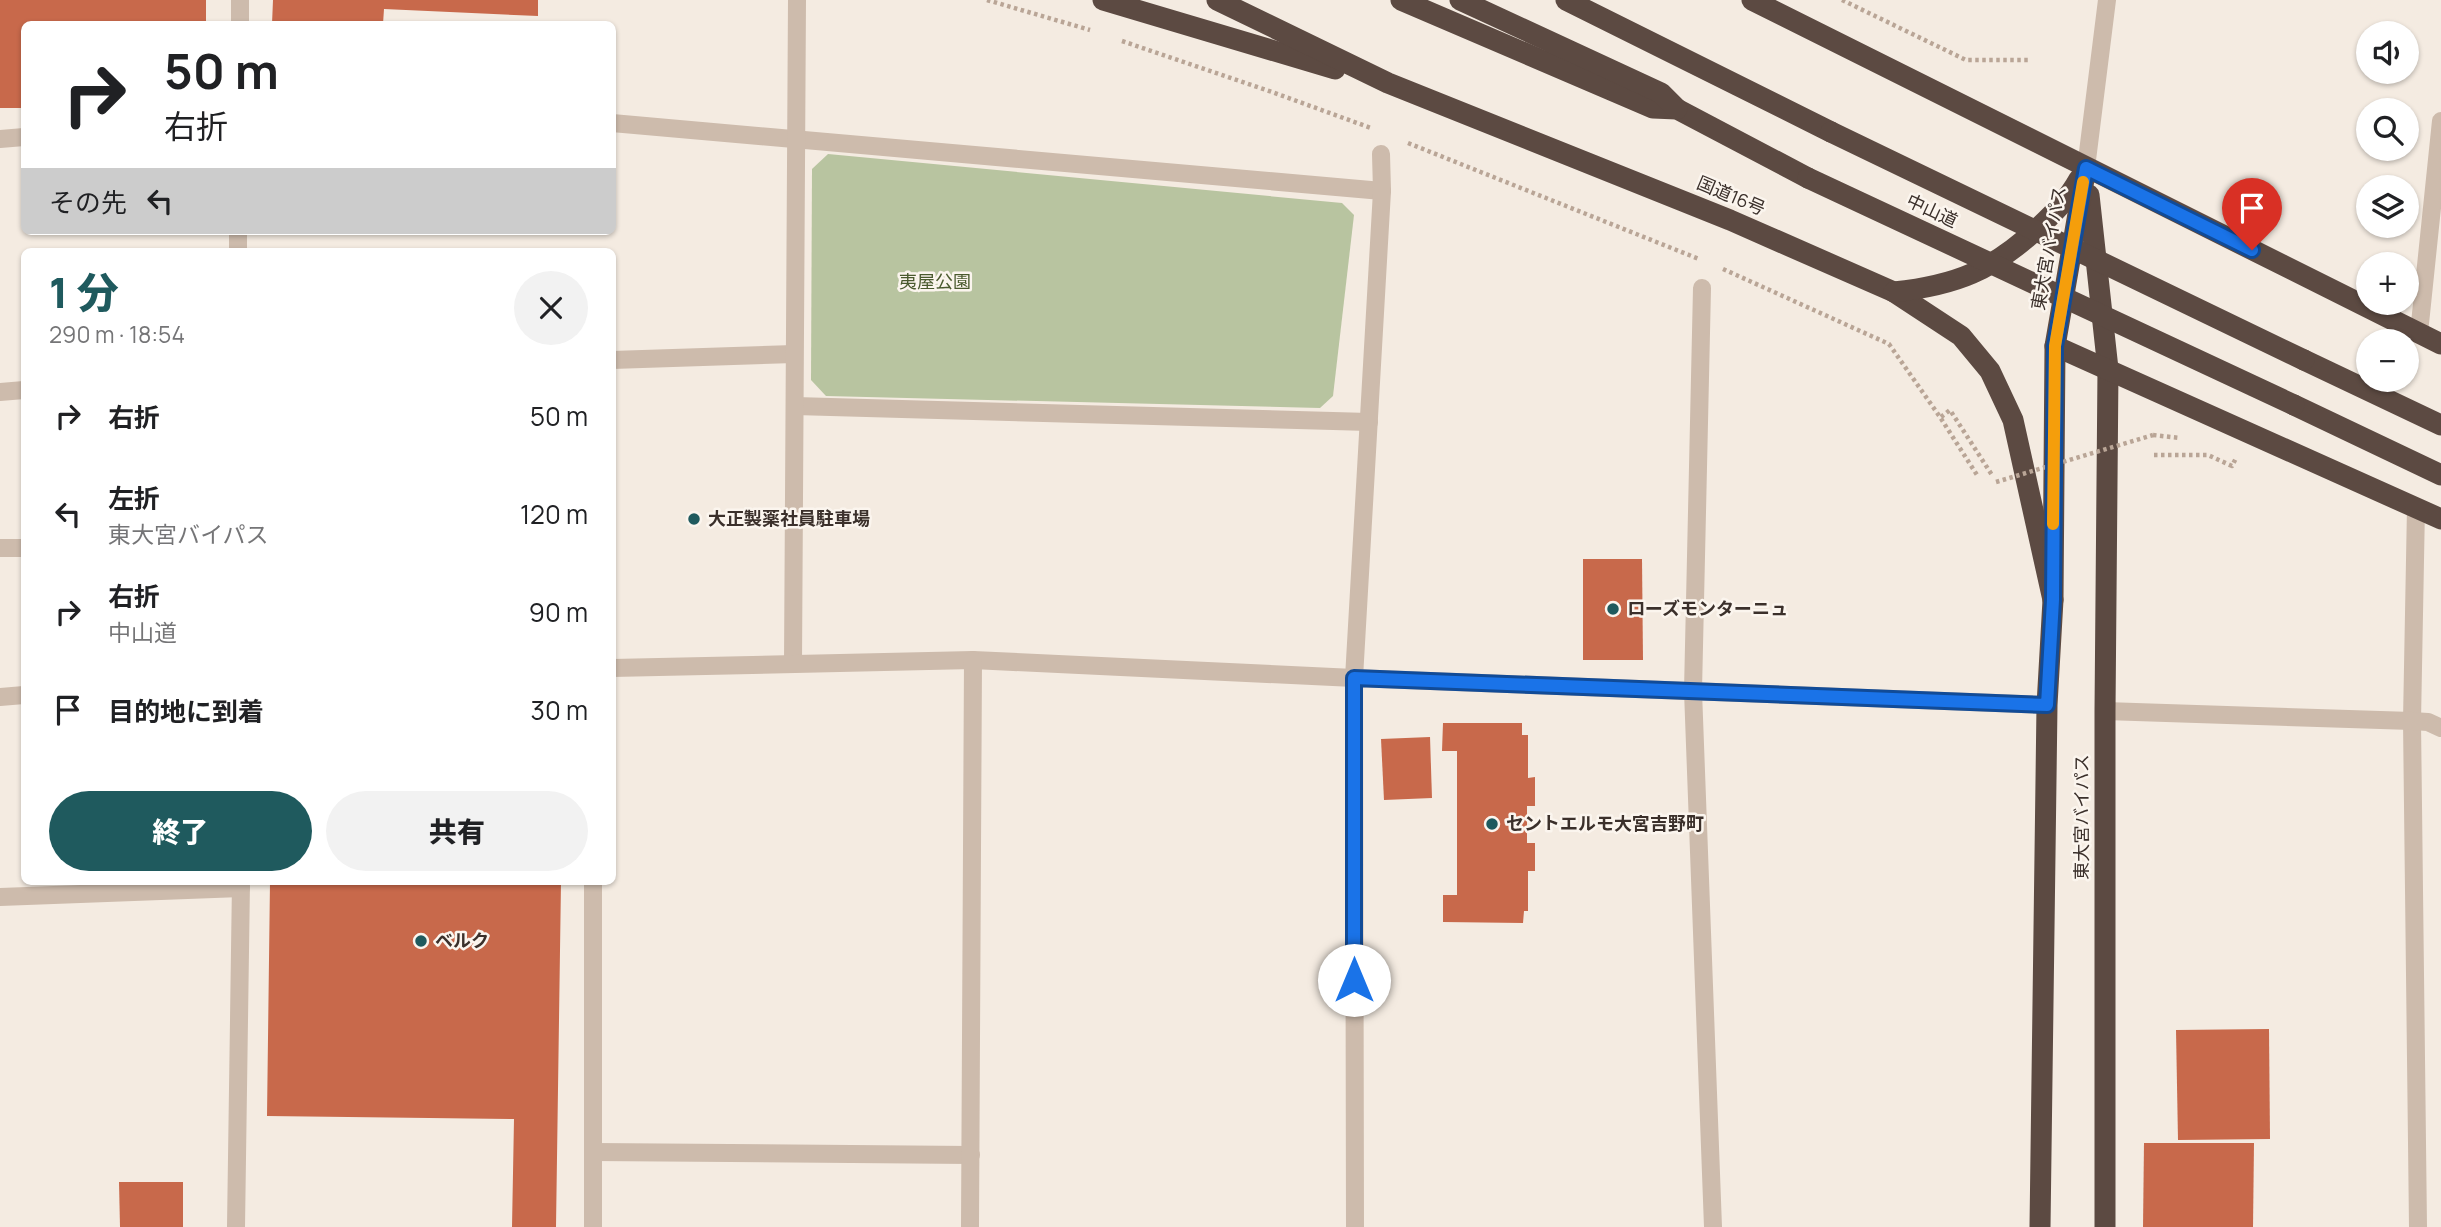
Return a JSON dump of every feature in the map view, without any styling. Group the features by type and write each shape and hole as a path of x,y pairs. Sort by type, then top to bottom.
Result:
{"highway":[{"path":"1103,0 1184,26 1388,83"},
{"name":"国道16号","path":"1217,0 1388,83 1730,220 1894,292 1961,336 1990,371 2013,420 2053,600"},
{"name":"中山道","path":"1401,0 1653,108 1677,109 1808,178 2441,475"},
{"path":"1460,0 1661,93 1677,109"},
{"path":"1566,0 1831,132 2441,425"},
{"path":"1752,0 2411,329"},
{"path":"1894,292 1948,283 1987,268 2014,250 2068,199 2086,168"},
{"name":"東大宮バイパス","path":"2040,1227 2047,705 2053,600 2055,346 2086,168"},
{"name":"東大宮バイパス","path":"2086,168 2108,369 2105,1227"},
{"path":"2419,333 2441,344"},
{"path":"2055,346 2441,519"}],"street":[{"path":"240,0 240,21"},
{"path":"793,663 797,0"},
{"path":"2086,168 2108,0"},
{"path":"2419,333 2441,121"},
{"path":"616,123 1381,191"},
{"path":"0,139 21,137"},
{"path":"1355,1227 1354,678 1381,154"},
{"path":"1702,288 1693,691 1713,1227"},
{"path":"616,360 794,354"},
{"path":"0,392 21,390"},
{"path":"794,405 1368,422"},
{"path":"2416,507 2412,721 2418,1227"},
{"path":"0,548 21,548"},
{"path":"616,668 973,660 2047,705"},
{"path":"970,1227 973,660"},
{"path":"0,697 21,695"},
{"path":"2105,711 2412,721 2428,722 2441,728"},
{"path":"0,897 241,885 236,1227"},
{"path":"593,885 593,1227"},
{"path":"593,1152 971,1154"}],"path":[{"path":"987,0 1096,32"},
{"path":"1842,0 1966,60 2028,60"},
{"path":"1121,40 1381,132"},
{"path":"1403,141 1703,261"},
{"path":"1715,266 1889,344 1977,475"},
{"path":"1940,417 1950,410 1996,482 2153,435 2188,438"},
{"path":"2154,455 2208,455 2232,466 2237,455 2228,450"}],"green space":[{"name":"夷屋公園","path":"828,154 1342,203 1354,215 1333,396 1320,408 826,396 811,380 812,169"}],"building":[{"path":"0,0 206,0 206,21 21,21 21,108 0,108"},
{"path":"273,0 538,0 538,16 384,9 383,21 272,21"},
{"name":"ローズモンターニュ","path":"1583,559 1642,559 1643,660 1583,660"},
{"name":"セントエルモ大宮吉野町","path":"1443,723 1522,723 1522,735 1528,735 1528,778 1535,777 1535,806 1527,806 1527,843 1535,843 1535,871 1528,871 1528,911 1524,911 1523,923 1443,922 1443,895 1457,895 1457,751 1442,751"},
{"path":"1430,737 1432,798 1384,800 1381,739"},
{"path":"270,885 561,885 556,1227 512,1227 514,1119 267,1116"},
{"path":"2269,1029 2270,1139 2178,1140 2176,1030"},
{"path":"2144,1143 2254,1143 2253,1227 2143,1227"},
{"path":"119,1182 183,1182 183,1227 120,1227"}],"slow traffic":[{"path":"2053,524 2055,346 2083,182"}],"place":[{"name":"大正製薬社員駐車場","path":"694,519"},
{"name":"ローズモンターニュ","path":"1613,609"},
{"name":"セントエルモ大宮吉野町","path":"1492,824"},
{"name":"ベルク","path":"421,941"}],"route":[{"path":"1354,980 1354,678 2047,705 2053,600 2055,346 2086,168 2252,250"}]}
